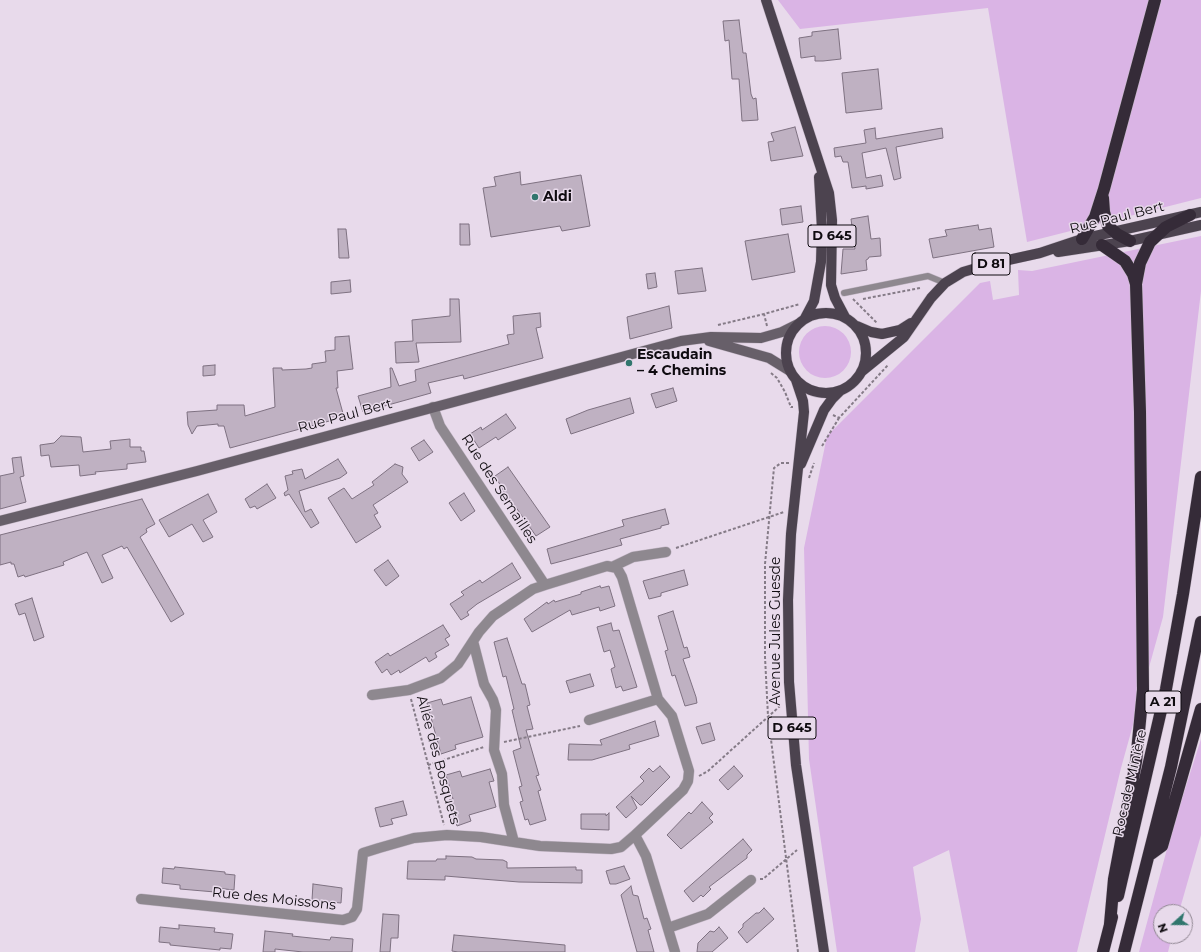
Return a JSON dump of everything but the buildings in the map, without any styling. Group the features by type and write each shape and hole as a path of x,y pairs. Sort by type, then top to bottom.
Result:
{"highway":[{"path":"1082,240 1095,217 1104,189 1156,0"},
{"path":"1104,189 1104,212 1108,226 1114,232 1130,241"},
{"path":"1136,284 1143,254 1156,235 1172,224 1195,213"},
{"path":"1102,246 1124,261 1133,274 1136,284 1140,404 1143,690 1137,756 1114,879 1110,924"},
{"name":"Rocade Minière","path":"1103,952 1161,712 1182,602 1201,477"},
{"name":"A 21","path":"1124,952 1151,854 1177,744 1201,622"},
{"path":"1151,854 1162,846 1201,709"}],"main road":[{"name":"D 645","path":"766,0 817,155 832,209 831,285 835,298 845,317"},
{"name":"D 645","path":"801,321 812,306 816,294 821,262 822,228 817,155"},
{"name":"Rue Paul Bert","path":"861,372 904,337 913,322 945,283 958,275 972,269 1040,253 1082,240 1195,213"},
{"name":"Rue Paul Bert","path":"1040,253 1102,246 1201,225"},
{"path":"827,312 845,317 856,326 861,333 865,345 865,359 861,372 853,383 841,390 828,393 815,392 803,386 796,380 790,371 786,358 786,348 790,335 801,321 813,314 827,312"},
{"name":"Rue Paul Bert","path":"856,326 871,332 882,334 900,330 913,322"},
{"name":"Avenue Jules Guesde","path":"796,380 803,406 793,509 788,600 790,697 796,765 824,952"},
{"name":"Avenue Jules Guesde","path":"797,475 824,410 841,390"}],"street":[{"name":"Rue Paul Bert","path":"0,521 676,342 697,338 756,339 771,336 801,321"},
{"name":"Rue Paul Bert","path":"697,338 769,358 790,371"},
{"name":"Rue des Semailles","path":"433,407 440,426 545,585"},
{"path":"372,695 409,690 427,684 447,674 462,660 488,620 533,590 602,567 612,566 633,557 666,552"},
{"path":"612,566 617,568 622,576 658,699 669,711 674,722 689,771 688,781 683,790 635,835 646,856 675,952"},
{"path":"473,642 484,684 493,700 496,710 494,744 502,774 504,805 514,842"},
{"path":"589,720 658,699"},
{"name":"Rue des Moissons","path":"141,899 338,920 348,919 356,914 357,910 363,853 414,838 447,835 481,837 540,846 616,849 624,845 635,835"},
{"path":"668,928 708,914 751,880"}],"lane":[{"path":"844,293 928,276 945,283"}],"path":[{"path":"844,293 876,320 882,334"},
{"path":"697,338 712,328 800,304 806,294 816,294"},
{"path":"764,314 771,336"},
{"path":"819,450 839,418 889,364 884,352"},
{"path":"769,358 767,370 777,378 791,407 803,406"},
{"path":"824,410 839,418"},
{"path":"807,483 817,457"},
{"path":"790,463 781,463 774,468 769,516 764,618 768,716 785,861 798,952"},
{"path":"666,552 793,509"},
{"name":"Allée des Bosquets","path":"409,690 447,835"},
{"path":"688,781 708,771 790,697"},
{"path":"428,765 494,744 569,729 582,725 589,720"},
{"path":"751,880 763,879 807,842"}],"shaded area":[{"path":"778,0 1201,0 1201,198 1027,242 988,8 800,29"},
{"path":"1201,236 1201,291 1163,617 1121,768 1077,952 969,952 949,850 913,867 921,919 915,952 837,952 809,759 804,548 827,436 980,283 990,281 993,300 1019,295 1018,270 1032,271"},
{"path":"825,326 839,330 847,338 851,352 847,366 839,374 825,378 811,374 803,366 799,352 803,338 811,330"},
{"path":"1201,739 1201,835 1181,904 1153,904 1153,944 1170,944 1168,952 1139,952 1173,827"}],"place":[{"name":"Aldi","path":"535,197"},
{"name":"Escaudain – 4 Chemins","path":"629,363"}]}
